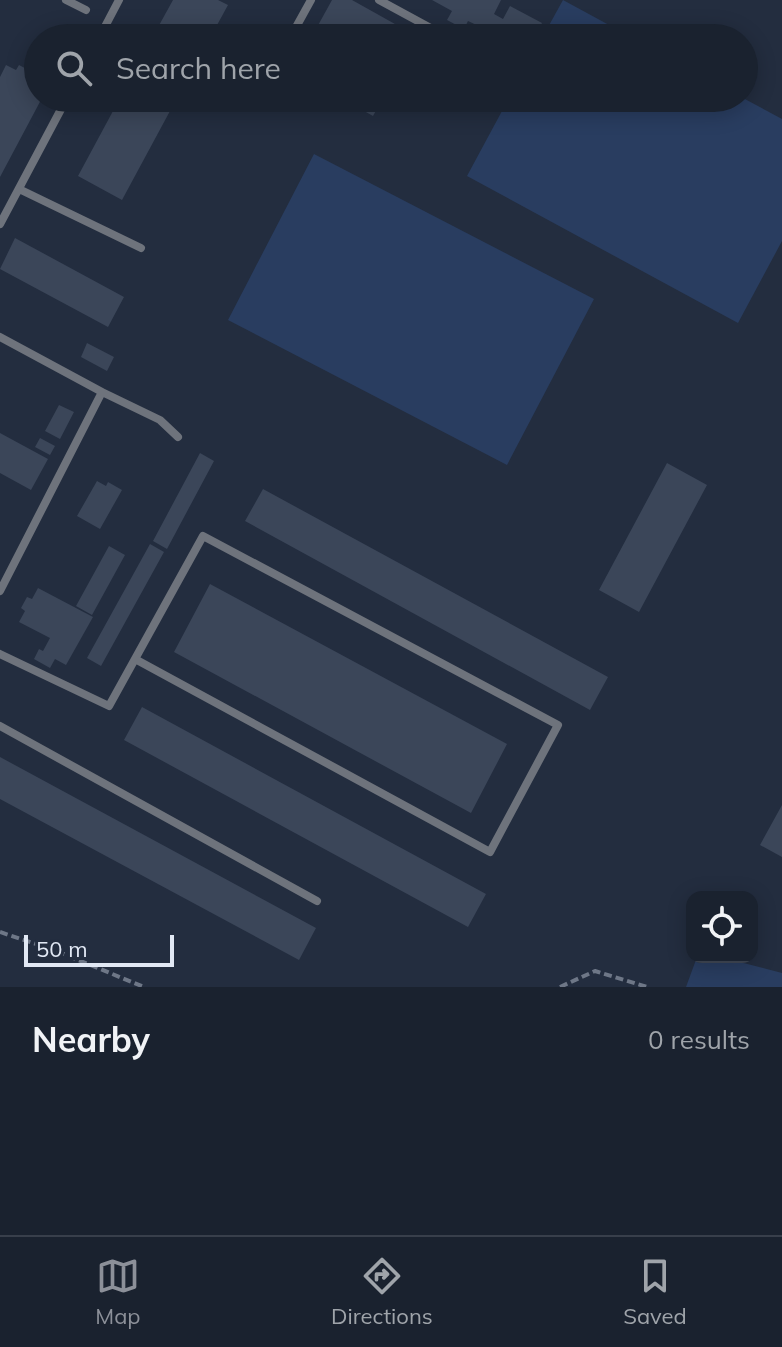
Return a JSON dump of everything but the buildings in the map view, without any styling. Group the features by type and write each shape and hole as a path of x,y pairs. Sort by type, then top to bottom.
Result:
{"lane":[{"path":"66,0 86,10"},
{"path":"106,24 119,0"},
{"path":"298,24 311,0"},
{"path":"379,0 423,24"},
{"path":"0,224 60,112"},
{"path":"19,189 141,248"},
{"path":"0,337 160,420 178,437"},
{"path":"0,591 102,392"},
{"path":"0,654 109,706 203,536 558,725 490,852 135,659"},
{"path":"0,726 317,901"}],"path":[{"path":"0,932 54,950 144,987"},
{"path":"560,987 595,971 647,987"}],"shaded area":[{"path":"563,0 607,24 550,24"},
{"path":"758,106 782,119 782,241 738,323 467,176 501,112 758,112"},
{"path":"314,154 594,299 507,465 228,320"},
{"path":"695,963 743,963 782,973 782,987 686,987"}]}
